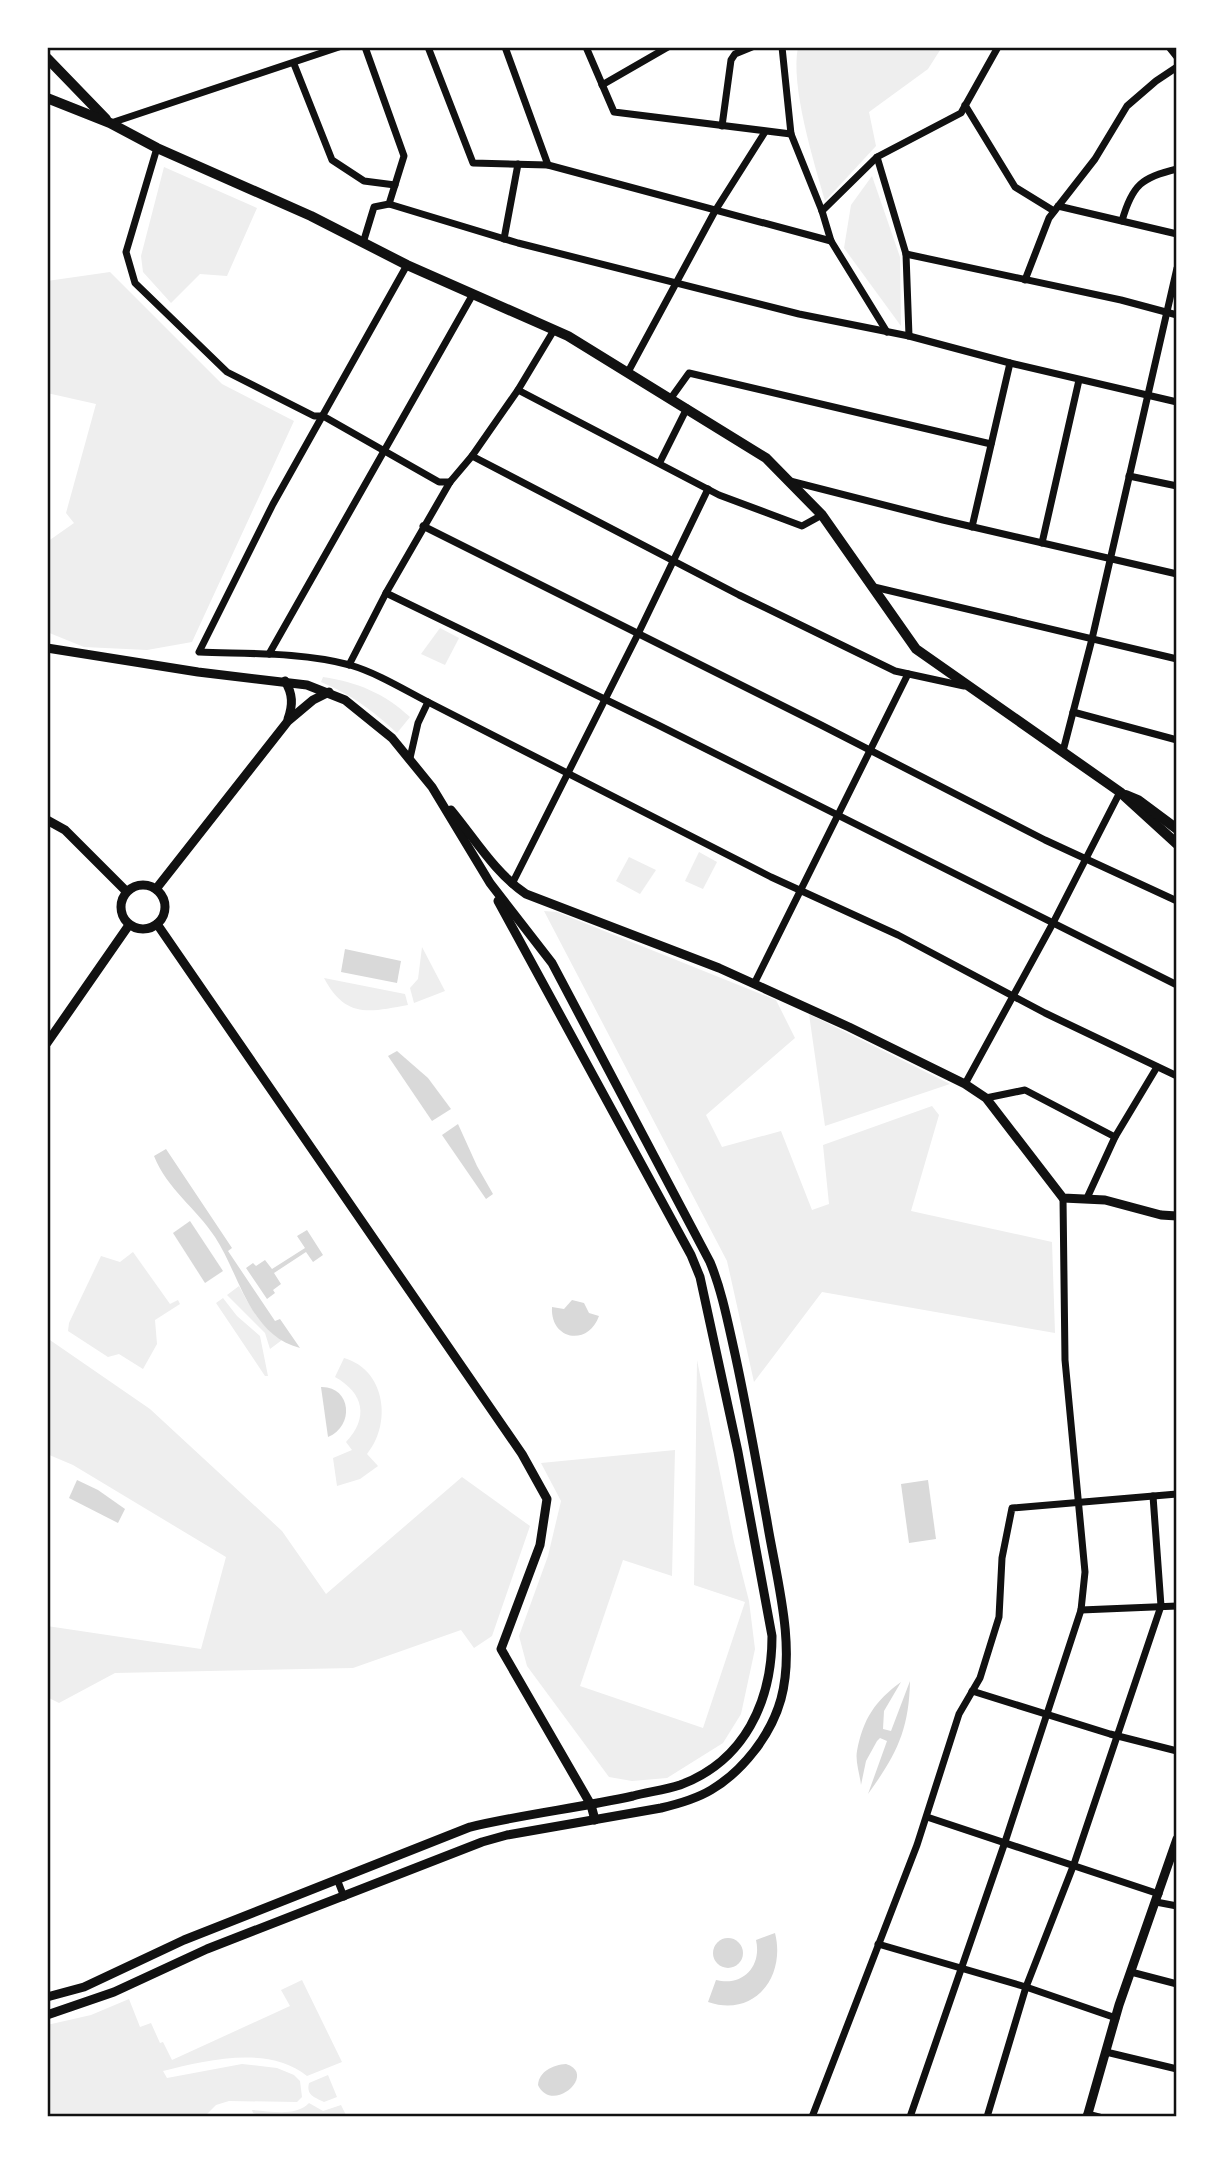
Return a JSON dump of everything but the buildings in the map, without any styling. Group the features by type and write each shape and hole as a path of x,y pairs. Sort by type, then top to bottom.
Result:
{"main road":[{"path":"47,58 110,123"},
{"path":"47,99 110,123 157,148 311,216 407,265 554,330 628,372 766,458 822,515 916,649 1120,792 1177,844"},
{"path":"1120,792 1138,800 1177,829"}],"street":[{"path":"110,123 339,47"},
{"path":"365,47 404,156 389,204"},
{"path":"428,47 473,163 548,165 831,241"},
{"path":"505,47 548,165"},
{"path":"586,47 614,111 791,134"},
{"path":"602,85 667,47"},
{"path":"722,127 731,60 735,54 752,47"},
{"path":"782,47 791,134 831,241 887,332"},
{"path":"822,211 877,157 961,113 998,47"},
{"path":"1169,47 1177,57"},
{"path":"294,64 332,160 364,181 395,185"},
{"path":"1025,280 1049,218 1095,159 1127,106 1177,67"},
{"path":"965,105 1015,187 1056,208 1177,234"},
{"path":"628,372 715,211 765,132"},
{"path":"157,148 127,252 135,283 227,372 314,416 323,416 439,482 450,482"},
{"path":"877,157 906,254 909,336"},
{"path":"504,239 518,164"},
{"path":"1122,221 1128,202 1140,184 1151,175 1177,169"},
{"path":"363,243 374,207 389,204 504,239 799,314 909,336 1177,402"},
{"path":"906,254 1121,300 1177,315"},
{"path":"407,265 273,504 199,652 269,654 349,665 385,679 801,891 898,935 1012,995 1177,1076"},
{"path":"1063,751 1111,559 1177,268"},
{"path":"269,654 473,293"},
{"path":"349,665 423,526 450,482 472,456 518,390 554,330"},
{"path":"972,527 1010,363"},
{"path":"671,398 689,373 991,444"},
{"path":"1042,543 1079,380"},
{"path":"518,390 708,489 802,526 822,515"},
{"path":"660,462 687,408"},
{"path":"472,456 895,671 969,687"},
{"path":"1129,477 1177,486"},
{"path":"788,480 972,527 1177,574"},
{"path":"512,884 708,489"},
{"path":"423,526 1086,859 1177,901"},
{"path":"874,587 1177,659"},
{"path":"386,593 1177,985"},
{"path":"47,648 198,672 285,681 329,692 345,700 368,716 410,758 512,884 526,894 719,968 965,1084 986,1098 1063,1198 1065,1360 1085,1572 1081,1610 1005,1842 910,2117"},
{"path":"754,984 908,674"},
{"path":"285,681 291,690 292,702 288,721"},
{"path":"156,889 288,721 313,700 329,692"},
{"path":"410,758 418,723 428,702"},
{"path":"1073,712 1177,740"},
{"path":"47,2015 114,1992 206,1949 482,1842 684,1802 710,1790 732,1775 752,1753 768,1729 780,1702 787,1673 786,1637 755,1447 720,1290 710,1262 552,963 490,883 432,787"},
{"path":"965,1084 1053,923 1120,792"},
{"path":"47,820 65,830 126,891"},
{"path":"468,849 467,838 474,839"},
{"path":"47,1997 85,1987 184,1940 470,1827 591,1805 680,1785 731,1753 747,1733 759,1709 768,1683 772,1636 738,1452 706,1300 691,1255 511,928 490,883"},
{"path":"144,884 156,889 164,900 162,919 146,929 129,925 124,920 120,905 126,891 144,884"},
{"path":"157,924 522,1454 547,1499 540,1545 501,1649 591,1805 595,1819"},
{"path":"47,1043 129,925"},
{"path":"1087,1198 1115,1137 1157,1067"},
{"path":"986,1098 1026,1090 1115,1137"},
{"path":"1063,1198 1105,1200 1161,1215 1177,1216"},
{"path":"738,1452 755,1447"},
{"path":"741,1470 758,1466"},
{"path":"813,2117 926,1816 959,1714 980,1678 999,1617 1002,1558 1012,1508 1177,1494"},
{"path":"987,2117 1026,1987 1074,1864 1161,1606 1153,1496"},
{"path":"1081,1610 1177,1606"},
{"path":"972,1690 1177,1751"},
{"path":"926,1816 1074,1864 1177,1906"},
{"path":"1098,2117 1087,2116 1116,2018 1177,1839"},
{"path":"337,1879 344,1897"},
{"path":"318,1887 327,1903"},
{"path":"878,1944 1026,1987 1116,2018"},
{"path":"1131,1972 1177,1984"},
{"path":"1106,2053 1177,2068"}],"shaded area":[{"path":"798,47 942,47 928,69 869,112 876,146 825,201 800,103 796,63"},
{"path":"164,167 257,208 227,276 200,274 171,303 143,272 141,256"},
{"path":"872,176 900,257 901,326 844,248 851,205"},
{"path":"110,272 222,384 294,421 192,642 147,650 84,647 47,632 47,542 74,523 66,513 96,404 47,393 47,281"},
{"path":"440,628 459,638 445,665 421,654"},
{"path":"323,677 369,690 390,701 410,717 397,733 361,704 321,682"},
{"path":"699,852 717,862 703,889 685,881"},
{"path":"629,857 656,870 640,894 616,881"},
{"path":"544,911 557,912 776,1000 795,1038 706,1115 722,1147 781,1131 812,1210 829,1204 823,1145 932,1106 939,1115 911,1211 1052,1242 1055,1333 822,1292 754,1382 727,1261"},
{"path":"422,947 445,991 414,1003 410,988 418,979"},
{"path":"345,949 401,961 397,983 341,972"},
{"path":"324,978 405,994 408,1005 382,1010 360,1010 341,1001"},
{"path":"809,1014 950,1084 825,1126"},
{"path":"397,1051 428,1078 451,1109 432,1121 388,1056"},
{"path":"458,1124 493,1194 486,1199 442,1135"},
{"path":"166,1149 232,1248 228,1251 275,1321 280,1319 300,1348 269,1331 257,1317 215,1237 160,1168 154,1156"},
{"path":"190,1221 223,1271 205,1283 173,1233"},
{"path":"307,1230 323,1255 313,1262 306,1252 274,1273 281,1284 267,1299 246,1268 265,1260 272,1269 305,1248 297,1236"},
{"path":"133,1252 170,1304 178,1300 180,1304 155,1320 157,1344 143,1369 119,1354 108,1357 68,1331 69,1323 101,1256 120,1262"},
{"path":"239,1286 263,1323 282,1340 270,1349 265,1333 227,1295"},
{"path":"223,1298 237,1316 260,1336 268,1376 265,1376 216,1303"},
{"path":"572,1300 584,1303 589,1313 599,1316 587,1332 571,1336 557,1327 552,1307 564,1309"},
{"path":"47,1338 150,1409 282,1531 326,1594 462,1477 530,1526 492,1636 474,1648 461,1630 353,1668 115,1673 59,1703 47,1697 47,1626 201,1649 226,1557 73,1465 47,1454"},
{"path":"344,1358 358,1364 369,1374 381,1399 382,1414 375,1442 367,1454 378,1466 360,1479 337,1486 333,1458 352,1450 346,1442 358,1424 360,1415 357,1398 345,1383 335,1377"},
{"path":"697,1360 734,1542 749,1601 755,1649 741,1714 723,1743 667,1778 632,1781 609,1777 527,1666 519,1636 548,1556 561,1501 541,1463 675,1450 672,1576 623,1560 580,1686 703,1728 745,1602 694,1585"},
{"path":"321,1387 331,1388 339,1393 346,1408 343,1424 337,1432 328,1437"},
{"path":"77,1480 98,1490 125,1509 118,1523 69,1498"},
{"path":"928,1480 936,1539 909,1543 901,1484"},
{"path":"910,1681 907,1714 899,1742 868,1794 887,1741 880,1738 877,1741 866,1761 861,1785 857,1755 863,1729 877,1704 901,1682 884,1711 883,1729 891,1731"},
{"path":"775,1933 776,1964 763,1990 753,1999 740,2004 708,2002 716,1980 726,1981 742,1977 753,1966 756,1940"},
{"path":"728,1938 734,1939 742,1947 742,1959 734,1967 728,1968 722,1967 714,1959 713,1953 714,1947 722,1939"},
{"path":"302,1980 342,2062 307,2076 292,2066 256,2058 218,2060 163,2071 167,2078 242,2064 277,2068 294,2075 300,2081 302,2097 297,2102 229,2101 216,2105 204,2117 47,2117 47,2025 91,2015 129,1999 140,2027 151,2023 172,2060 290,2006 281,1990"},
{"path":"566,2064 575,2069 575,2083 561,2094 553,2096 545,2093 538,2085 541,2076 552,2067"},
{"path":"328,2075 337,2097 324,2102 312,2095 308,2087 309,2083"},
{"path":"309,2103 323,2111 341,2105 347,2117 265,2117 253,2113 252,2110 290,2112"}]}
